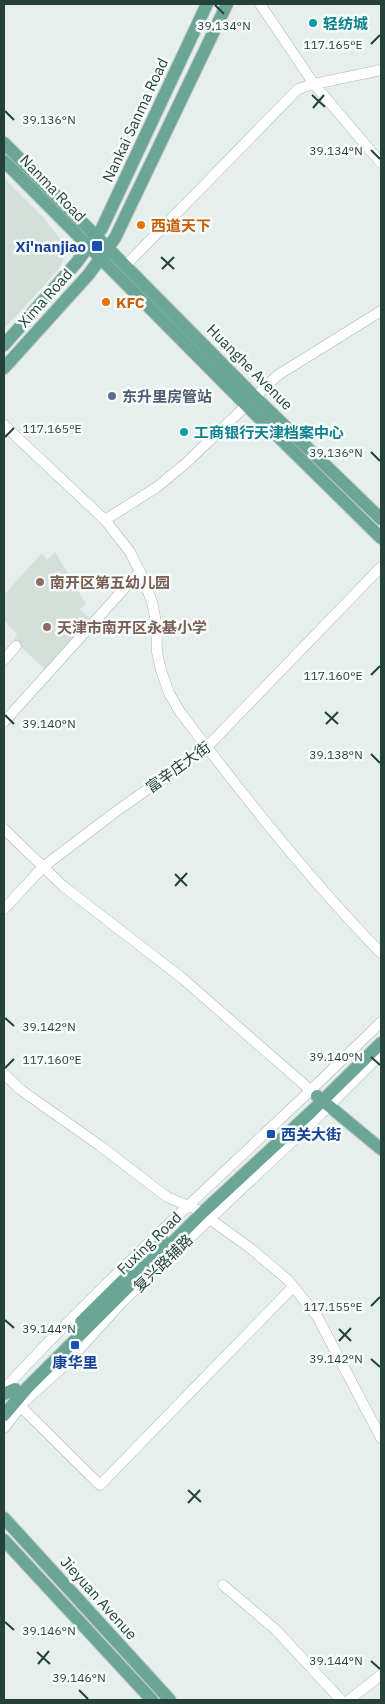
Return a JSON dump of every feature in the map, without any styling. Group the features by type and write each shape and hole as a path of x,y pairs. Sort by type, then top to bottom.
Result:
{"main road":[{"name":"Nankai Sanma Road","path":"88,248 113,207 207,4"},
{"path":"109,248 226,4"},
{"name":"Nanma Road","path":"4,143 97,236"},
{"name":"Nanma Road","path":"4,161 100,260"},
{"name":"Huanghe Avenue","path":"97,236 126,264 250,401 381,538"},
{"name":"Xima Road","path":"4,345 88,248"},
{"name":"Xima Road","path":"4,368 109,248"},
{"name":"Huanghe Avenue","path":"100,260 250,401 381,519"},
{"path":"320,1098 381,1032"},
{"path":"320,1098 381,1043"},
{"path":"320,1098 381,1149"},
{"name":"Fuxing Road","path":"4,1415 27,1388 199,1212 320,1098"},
{"name":"Fuxing Road","path":"4,1402 8,1390 129,1272 199,1212"},
{"name":"Jieyuan Avenue","path":"4,1518 170,1700"},
{"name":"Jieyuan Avenue","path":"4,1540 152,1700"}],"street":[{"path":"260,4 314,84 381,163"},
{"path":"126,264 298,89 381,70"},
{"path":"105,520 169,477 278,375 381,310"},
{"path":"4,426 105,520 130,552 140,571 152,602 156,622 157,652 161,670 169,693 180,712 306,872 381,952"},
{"name":"富辛庄大街","path":"4,908 43,867 114,813 207,747 381,567"},
{"path":"4,722 140,571"},
{"path":"4,660 16,646"},
{"path":"4,829 63,886 196,990 320,1098"},
{"path":"320,1098 381,1022"},
{"path":"320,1098 381,1054"},
{"path":"4,1074 21,1090 99,1145 167,1197 199,1212 250,1248 288,1280 317,1316 381,1438"},
{"name":"复兴路辅路","path":"199,1212 320,1098"},
{"name":"复兴路辅路","path":"4,1428 20,1406 66,1363 123,1300 199,1212 239,1157 320,1098"},
{"path":"20,1406 100,1485 293,1287"},
{"path":"223,1585 276,1630 341,1700"},
{"path":"349,1700 381,1675"}],"shaded area":[{"path":"4,178 43,217 60,239 63,260 58,270 4,329"},
{"name":"天津市南开区永基小学","path":"55,552 86,604 80,609 90,619 45,669 14,641 17,634 4,620 4,595 42,553 47,560"}],"place":[{"name":"轻纺城","path":"313,23"},
{"name":"西道天下","path":"141,225"},
{"name":"Xi'nanjiao","path":"97,246"},
{"name":"KFC","path":"106,302"},
{"name":"东升里房管站","path":"112,396"},
{"name":"工商银行天津档案中心","path":"184,432"},
{"name":"南开区第五幼儿园","path":"40,582"},
{"name":"天津市南开区永基小学","path":"47,627"},
{"name":"西关大街","path":"271,1134"},
{"name":"康华里","path":"75,1345"}]}
